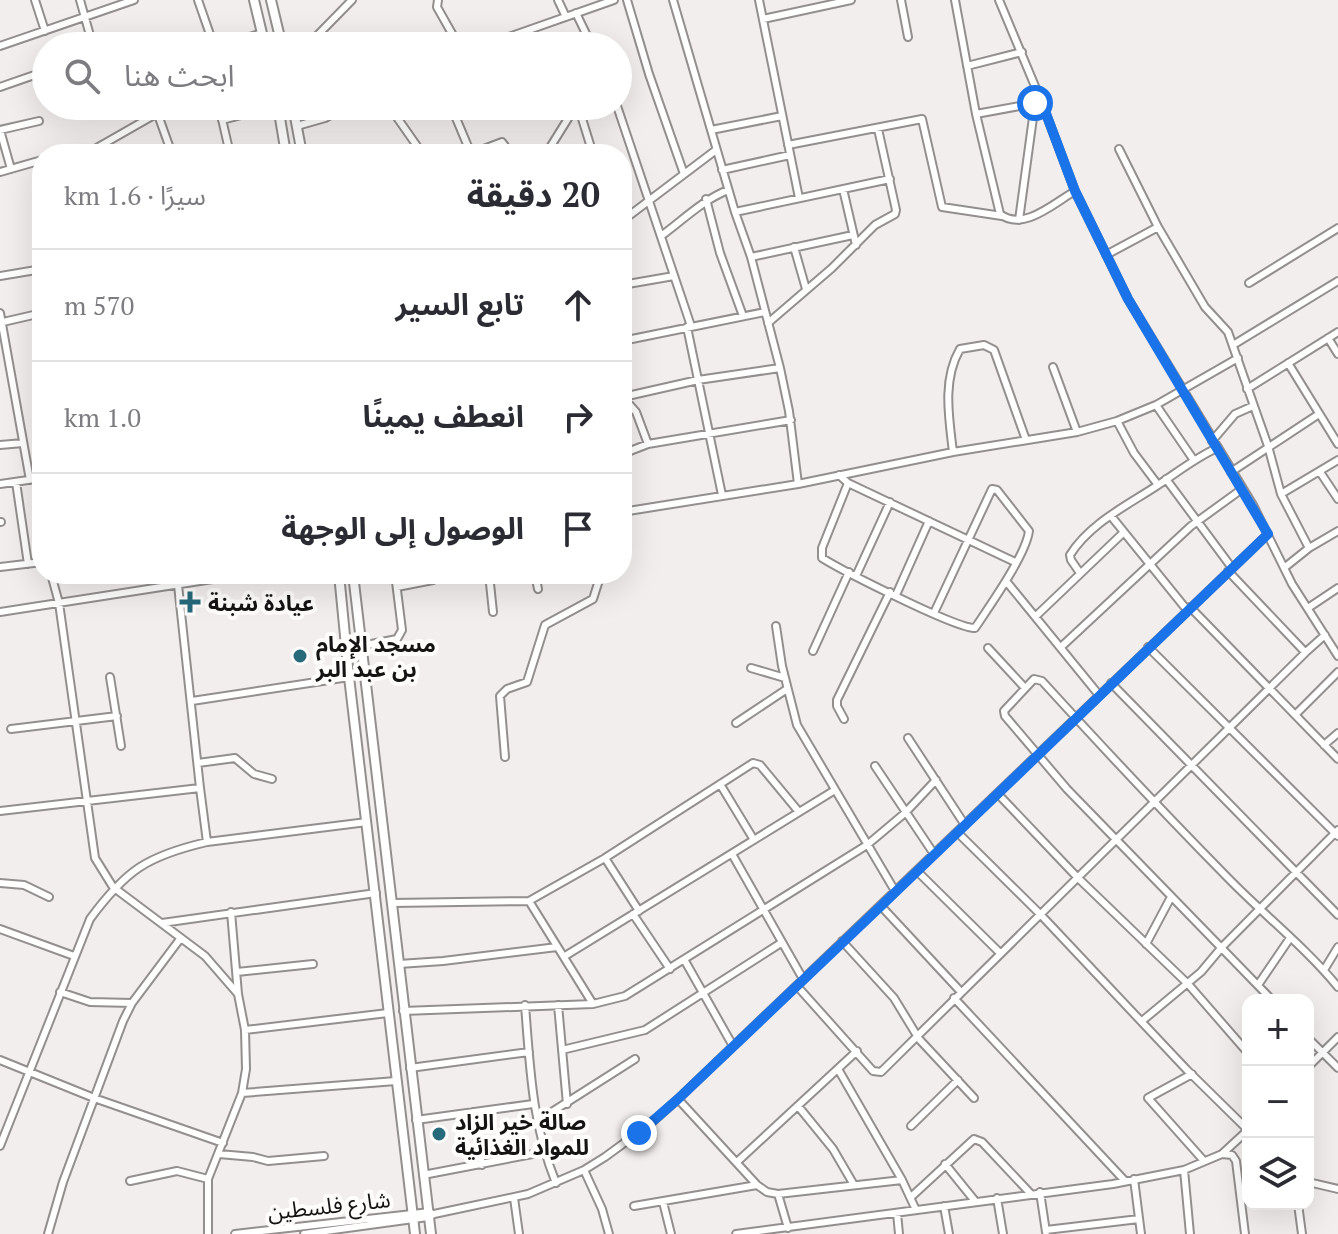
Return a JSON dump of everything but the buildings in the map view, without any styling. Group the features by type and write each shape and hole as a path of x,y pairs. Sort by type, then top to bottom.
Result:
{"main road":[{"path":"254,0 262,32"},
{"path":"271,0 279,32"},
{"path":"280,120 284,144"},
{"path":"296,120 300,144"},
{"path":"340,584 415,1234"},
{"path":"354,584 431,1234"}],"street":[{"path":"35,0 45,31"},
{"path":"80,0 89,32"},
{"path":"42,32 134,0"},
{"path":"198,0 209,32"},
{"path":"321,32 352,0"},
{"path":"438,0 437,7 451,32"},
{"path":"558,0 566,17"},
{"path":"523,32 576,13 590,3 614,0"},
{"path":"627,0 684,174"},
{"path":"673,0 728,190 751,257 780,368 791,420 798,484"},
{"path":"759,0 799,198"},
{"path":"763,19 851,0"},
{"path":"901,0 908,37"},
{"path":"955,0 976,114 1002,216"},
{"path":"999,0 1075,191 1128,299 1242,489 1284,568 1337,653"},
{"path":"576,13 585,32"},
{"path":"0,46 32,35"},
{"path":"967,66 1022,52"},
{"path":"0,87 32,76"},
{"path":"976,114 1038,103"},
{"path":"1019,220 1038,103"},
{"path":"711,130 782,116"},
{"path":"103,144 143,120"},
{"path":"160,120 168,144"},
{"path":"222,120 228,144"},
{"path":"297,126 318,120"},
{"path":"399,120 416,144"},
{"path":"456,120 464,144"},
{"path":"553,144 567,120"},
{"path":"584,120 590,144"},
{"path":"622,120 630,144"},
{"path":"788,145 923,120 942,207 1019,220 1075,191"},
{"path":"11,169 0,130 39,121"},
{"path":"768,323 875,225 896,212 878,129"},
{"path":"632,149 689,326 722,495"},
{"path":"1119,149 1158,227 1205,307 1221,323 1233,345 1281,494 1309,548"},
{"path":"632,214 716,150"},
{"path":"722,170 790,155"},
{"path":"0,172 32,163"},
{"path":"735,212 890,179"},
{"path":"843,189 856,245"},
{"path":"661,236 706,199 728,190"},
{"path":"706,199 720,253 743,316"},
{"path":"1106,255 1158,227"},
{"path":"1249,283 1338,228"},
{"path":"751,257 853,235"},
{"path":"794,247 806,289"},
{"path":"0,276 32,271"},
{"path":"632,282 674,276"},
{"path":"1233,345 1338,281"},
{"path":"632,339 765,312"},
{"path":"0,313 30,480 0,484"},
{"path":"3,322 32,315"},
{"path":"1247,389 1338,332"},
{"path":"1328,338 1338,354"},
{"path":"953,452 948,403 953,367 960,349 984,345 994,350 1026,440"},
{"path":"632,510 798,484 953,452 1077,432 1117,421 1156,405 1238,358"},
{"path":"1288,363 1338,444"},
{"path":"1053,367 1077,432"},
{"path":"632,394 780,368"},
{"path":"1156,405 1193,459"},
{"path":"1212,441 1235,414 1253,406"},
{"path":"632,407 648,444"},
{"path":"1231,472 1319,414"},
{"path":"632,450 648,444 791,420"},
{"path":"1117,421 1134,453 1158,485"},
{"path":"0,445 23,443"},
{"path":"1080,573 1071,560 1072,551 1111,516 1193,459 1217,448"},
{"path":"1281,494 1338,460"},
{"path":"1320,472 1338,499"},
{"path":"839,475 848,483 1015,562"},
{"path":"1166,479 1230,569 1306,652"},
{"path":"16,482 28,564"},
{"path":"848,483 821,555 823,559 893,594 966,628 975,628 1006,581 1029,531 995,488 990,491 934,613"},
{"path":"1061,647 1196,522 1242,489"},
{"path":"813,651 890,502"},
{"path":"1111,516 1148,564 1188,608 1338,759"},
{"path":"844,719 837,700 929,521"},
{"path":"1284,568 1338,531"},
{"path":"1036,616 1124,532"},
{"name":"شارع فلسطين","path":"304,1234 383,1224 514,1198 584,1170 639,1133 958,833 1268,534"},
{"path":"0,567 32,563"},
{"path":"1006,581 1099,695"},
{"path":"54,584 95,858 113,887 205,956 238,994"},
{"path":"0,612 181,584"},
{"path":"361,646 397,639 400,635 397,584"},
{"path":"397,587 412,584"},
{"path":"490,584 493,612"},
{"path":"537,584 538,589"},
{"path":"505,757 500,696 507,689 527,682 542,629 550,621 593,599 598,584"},
{"path":"178,585 207,842"},
{"path":"1308,608 1338,588"},
{"path":"776,626 787,689 800,732 895,891"},
{"path":"797,986 873,1071 879,1073 1325,635"},
{"path":"1142,1021 1201,972 1222,947 1337,833 1148,647"},
{"path":"988,648 1025,688"},
{"path":"751,668 785,678"},
{"path":"1295,715 1338,672"},
{"path":"110,677 121,746"},
{"path":"192,701 349,677"},
{"path":"1266,994 1037,756 1004,713 1008,704 1034,679 1042,681 1153,802 1338,987"},
{"path":"1111,683 1338,915"},
{"path":"736,723 787,689"},
{"path":"11,729 117,716"},
{"path":"1324,745 1338,733"},
{"path":"908,738 965,825"},
{"path":"198,763 235,758 254,774 272,779"},
{"path":"392,903 529,901 605,858 750,764 757,763 799,812"},
{"path":"875,766 934,854"},
{"path":"403,1011 593,1004 625,996 867,845 905,813 936,780"},
{"path":"720,784 754,840"},
{"path":"0,811 200,788"},
{"path":"565,956 835,790"},
{"path":"998,794 1077,877 1188,984 1242,1046"},
{"path":"0,1146 90,919 113,887 150,861 207,842 367,822"},
{"path":"958,833 1242,1124"},
{"path":"732,854 803,979"},
{"path":"605,858 670,969"},
{"path":"917,871 1000,953"},
{"path":"0,883 24,885 49,897"},
{"path":"160,923 376,893"},
{"path":"1146,944 1171,897"},
{"path":"529,901 593,1004"},
{"path":"881,906 961,992"},
{"path":"208,1234 208,1179 242,1093 247,1059 231,912"},
{"path":"0,929 74,956"},
{"path":"1258,985 1290,938"},
{"path":"48,1234 63,1182 132,1003 180,939"},
{"path":"842,941 898,1003 916,1036 974,1098"},
{"path":"562,1050 637,1033 781,943"},
{"path":"399,964 557,947"},
{"path":"1324,970 1338,947"},
{"path":"685,961 733,1046"},
{"path":"237,972 313,964"},
{"path":"60,992 90,1002 132,1003"},
{"path":"954,998 1125,1181"},
{"path":"525,1005 536,1122 543,1152 556,1183"},
{"path":"558,1005 567,1104"},
{"path":"245,1030 388,1013"},
{"path":"1309,1066 1338,1037"},
{"path":"1314,1044 1338,1068"},
{"path":"737,1162 857,1051"},
{"path":"410,1068 529,1052"},
{"path":"536,1122 635,1059"},
{"path":"0,1060 94,1098 223,1143"},
{"path":"838,1069 916,1210"},
{"path":"1192,1074 1148,1098 1204,1161"},
{"path":"911,1126 958,1080"},
{"path":"242,1093 396,1081"},
{"path":"678,1099 767,1192 778,1194 902,1180"},
{"path":"416,1120 533,1104"},
{"path":"798,1106 833,1149 854,1185"},
{"path":"473,1112 482,1165"},
{"path":"736,1234 788,1228 800,1230 1184,1170 1222,1154 1242,1136"},
{"path":"911,1197 970,1141 977,1139 1031,1193"},
{"path":"423,1175 543,1152"},
{"path":"219,1154 267,1161 324,1156"},
{"path":"1222,1154 1232,1155 1236,1161 1245,1234"},
{"path":"945,1164 975,1201"},
{"path":"584,1170 602,1209 609,1234"},
{"path":"1184,1170 1190,1234"},
{"path":"130,1181 177,1171 208,1179"},
{"path":"1134,1179 1141,1234"},
{"path":"1314,1183 1338,1189"},
{"path":"634,1206 757,1185"},
{"path":"1040,1192 1046,1232 1139,1219"},
{"path":"778,1194 788,1228"},
{"path":"514,1198 519,1234"},
{"path":"997,1198 1003,1234"},
{"path":"663,1202 671,1234"},
{"path":"944,1206 949,1234"},
{"path":"1299,1210 1302,1234"},
{"path":"897,1213 899,1234"},
{"name":"شارع فلسطين","path":"235,1234 413,1217"},
{"path":"383,1224 384,1234"}],"place":[{"name":"عيادة شبنة","path":"190,602"},
{"name":"مسجد الإمام بن عبد البر","path":"300,656"},
{"name":"صالة خير الزاد للمواد الغذائية","path":"439,1134"}],"route":[{"path":"639,1133 958,833 1268,534 1128,299 1075,191 1042,103 1035,103"}]}
